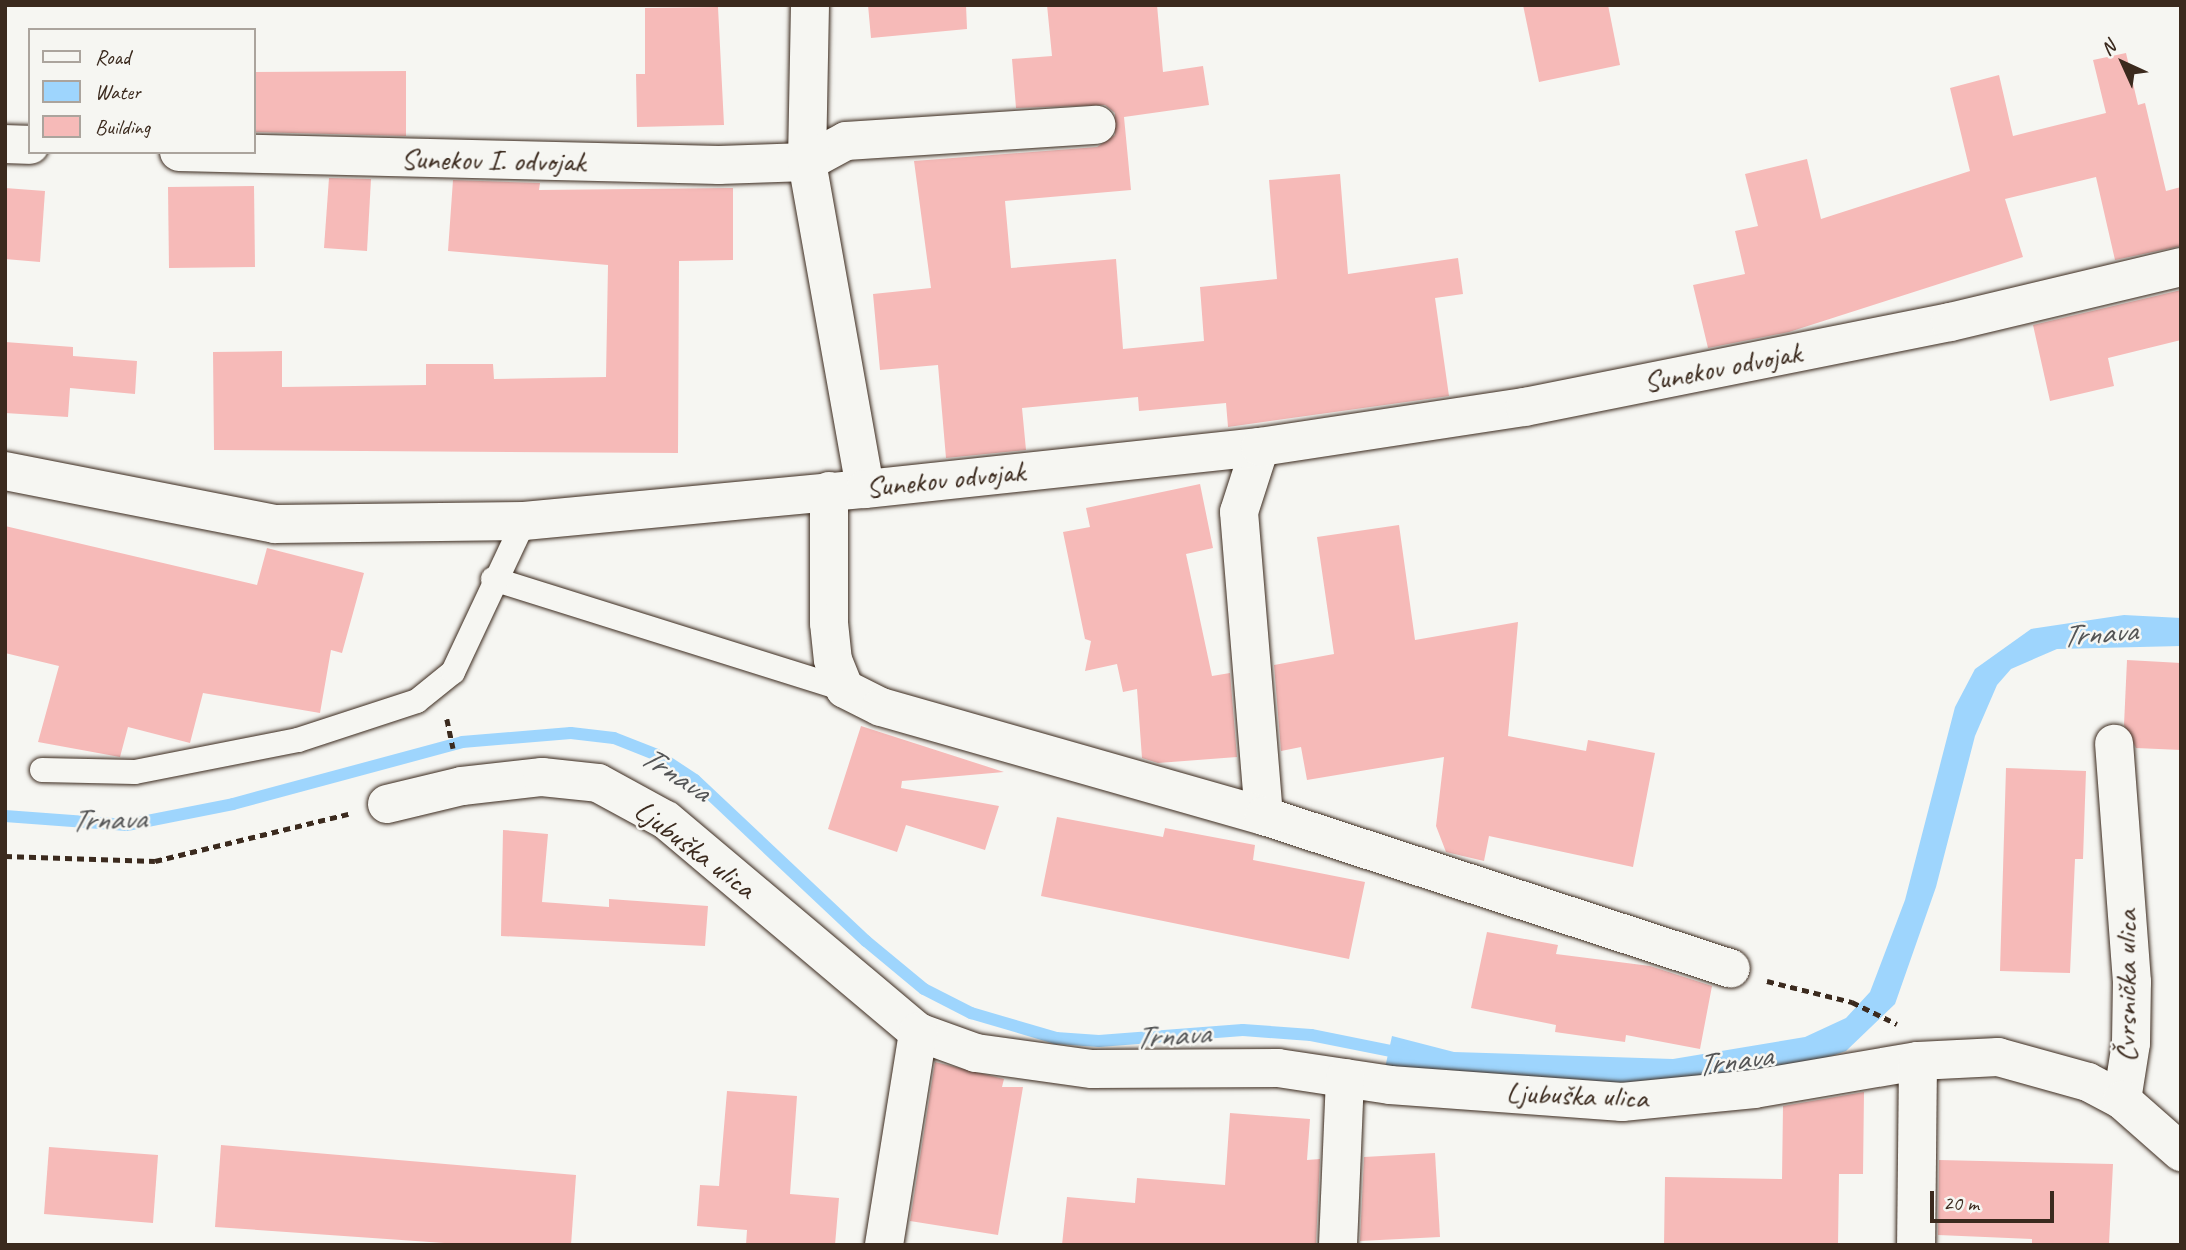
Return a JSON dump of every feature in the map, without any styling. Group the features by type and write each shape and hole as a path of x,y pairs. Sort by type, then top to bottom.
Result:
{"street":[{"path":"5,471 275,524 524,521 847,490 807,162 810,5"},
{"name":"Sunekov I. odvojak","path":"256,153 807,162 846,141 1096,125"},
{"path":"5,144 28,145"},
{"name":"Sunekov odvojak","path":"845,689 833,660 829,623 847,490 1260,447 1525,407 1950,322 2181,267"},
{"path":"1260,447 1239,512 1264,816"},
{"path":"845,689 925,720 1264,816 1731,969"},
{"name":"Čvrsnička ulica","path":"1918,1061 1997,1057 2088,1082 2122,1100 2131,1043 2132,982 2114,744"},
{"name":"Ljubuška ulica","path":"387,804 462,786 542,777 598,783 666,820 918,1032 976,1053 1092,1069 1278,1068 1345,1078 1622,1102 1754,1089 1918,1061"},
{"path":"884,1245 918,1032"},
{"path":"1916,1245 1918,1061"},
{"path":"1338,1245 1345,1078"},
{"path":"2122,1100 2181,1152"}],"lane":[{"path":"42,770 135,772 298,740 417,701 453,672 493,579 524,521"},
{"path":"493,579 845,689"}],"path":[{"path":"5,856 155,861 387,804"},
{"path":"1731,969 1852,1002 1892,1018"}],"water":[{"path":"2124,615 2181,618 2181,646 2057,649 2011,669 1997,685 1975,736 1936,887 1895,1004 1846,1051 1816,1061 1657,1086 1385,1068 1392,1036 1454,1052 1673,1059 1805,1037 1846,1018 1870,992 1905,900 1955,707 1975,669 2031,629"}],"building":[{"path":"868,5 966,5 967,29 871,38"},
{"path":"1047,5 1157,5 1163,72 1203,66 1209,105 1124,117 1131,190 1005,201 1011,268 1116,259 1123,349 1204,341 1200,287 1277,279 1269,180 1340,174 1348,274 1458,258 1463,294 1435,298 1449,396 1228,427 1226,403 1139,411 1138,397 1022,408 1026,450 946,458 938,365 880,370 873,294 931,288 914,161 1097,147 1115,135 1115,113 1105,105 1016,108 1012,59 1052,56"},
{"path":"1523,5 1608,5 1620,65 1539,82"},
{"path":"718,7 724,125 637,127 636,74 645,74 645,8"},
{"path":"2126,53 2138,105 2145,103 2166,191 2181,187 2181,246 2115,260 2096,177 2005,199 2023,257 1789,332 1708,348 1693,285 1745,274 1735,231 1758,226 1745,174 1807,159 1821,219 1970,171 1950,88 1999,75 2013,136 2106,113 2093,60"},
{"path":"406,71 406,136 256,132 256,72"},
{"path":"329,178 371,179 367,251 324,248"},
{"path":"453,180 540,183 539,190 733,188 733,260 679,261 678,453 214,450 213,352 282,351 282,387 426,385 426,364 493,364 494,379 606,377 608,265 448,251"},
{"path":"254,186 255,267 169,268 168,187"},
{"path":"5,188 45,191 40,262 5,259"},
{"path":"2181,290 2181,340 2108,358 2114,386 2050,401 2033,325"},
{"path":"5,342 73,347 73,356 137,361 135,394 70,388 68,417 5,413"},
{"path":"1200,484 1213,548 1186,554 1212,676 1230,673 1237,757 1158,763 1142,758 1137,689 1123,692 1117,664 1085,671 1091,641 1085,639 1063,532 1090,527 1086,508"},
{"path":"1399,525 1415,640 1518,622 1508,736 1586,751 1588,740 1655,753 1633,867 1489,836 1484,861 1446,852 1436,826 1444,757 1307,780 1301,747 1281,751 1274,665 1334,654 1317,537"},
{"path":"5,526 257,585 267,548 364,573 342,653 331,650 320,713 203,693 190,743 128,727 120,757 38,742 59,666 5,653"},
{"path":"2127,660 2181,663 2181,750 2136,748 2124,725"},
{"path":"861,726 1004,772 902,781 901,788 999,806 985,850 906,825 897,852 828,829"},
{"path":"2006,768 2086,771 2083,859 2075,859 2070,973 2000,971"},
{"path":"1057,817 1163,837 1165,828 1255,845 1253,860 1365,882 1349,959 1041,896"},
{"path":"503,830 548,834 542,902 609,907 609,899 708,906 705,946 501,936"},
{"path":"1487,932 1558,945 1556,954 1650,966 1712,986 1700,1049 1626,1035 1625,1042 1555,1032 1556,1025 1471,1008"},
{"path":"935,1062 1004,1079 1002,1087 1023,1087 998,1235 910,1221"},
{"path":"727,1091 797,1096 790,1194 839,1198 835,1245 746,1245 747,1230 697,1226 700,1185 719,1186"},
{"path":"1864,1092 1863,1174 1839,1174 1838,1245 1664,1245 1665,1177 1782,1179 1783,1106"},
{"path":"1230,1113 1310,1119 1307,1160 1320,1159 1316,1243 1062,1245 1067,1197 1135,1203 1137,1178 1225,1185"},
{"path":"221,1145 576,1175 571,1245 473,1245 215,1227"},
{"path":"49,1147 158,1155 153,1223 44,1214"},
{"path":"1435,1153 1440,1237 1360,1241 1364,1157"},
{"path":"1939,1160 2113,1164 2109,1244 2032,1245 2032,1239 1938,1235"}],"waterway":[{"name":"Trnava","path":"5,816 127,825 233,804 462,742 571,733 614,738 657,755 695,780 866,941 924,989 971,1013 1056,1038 1099,1041 1243,1030 1311,1035 1405,1054"}]}
